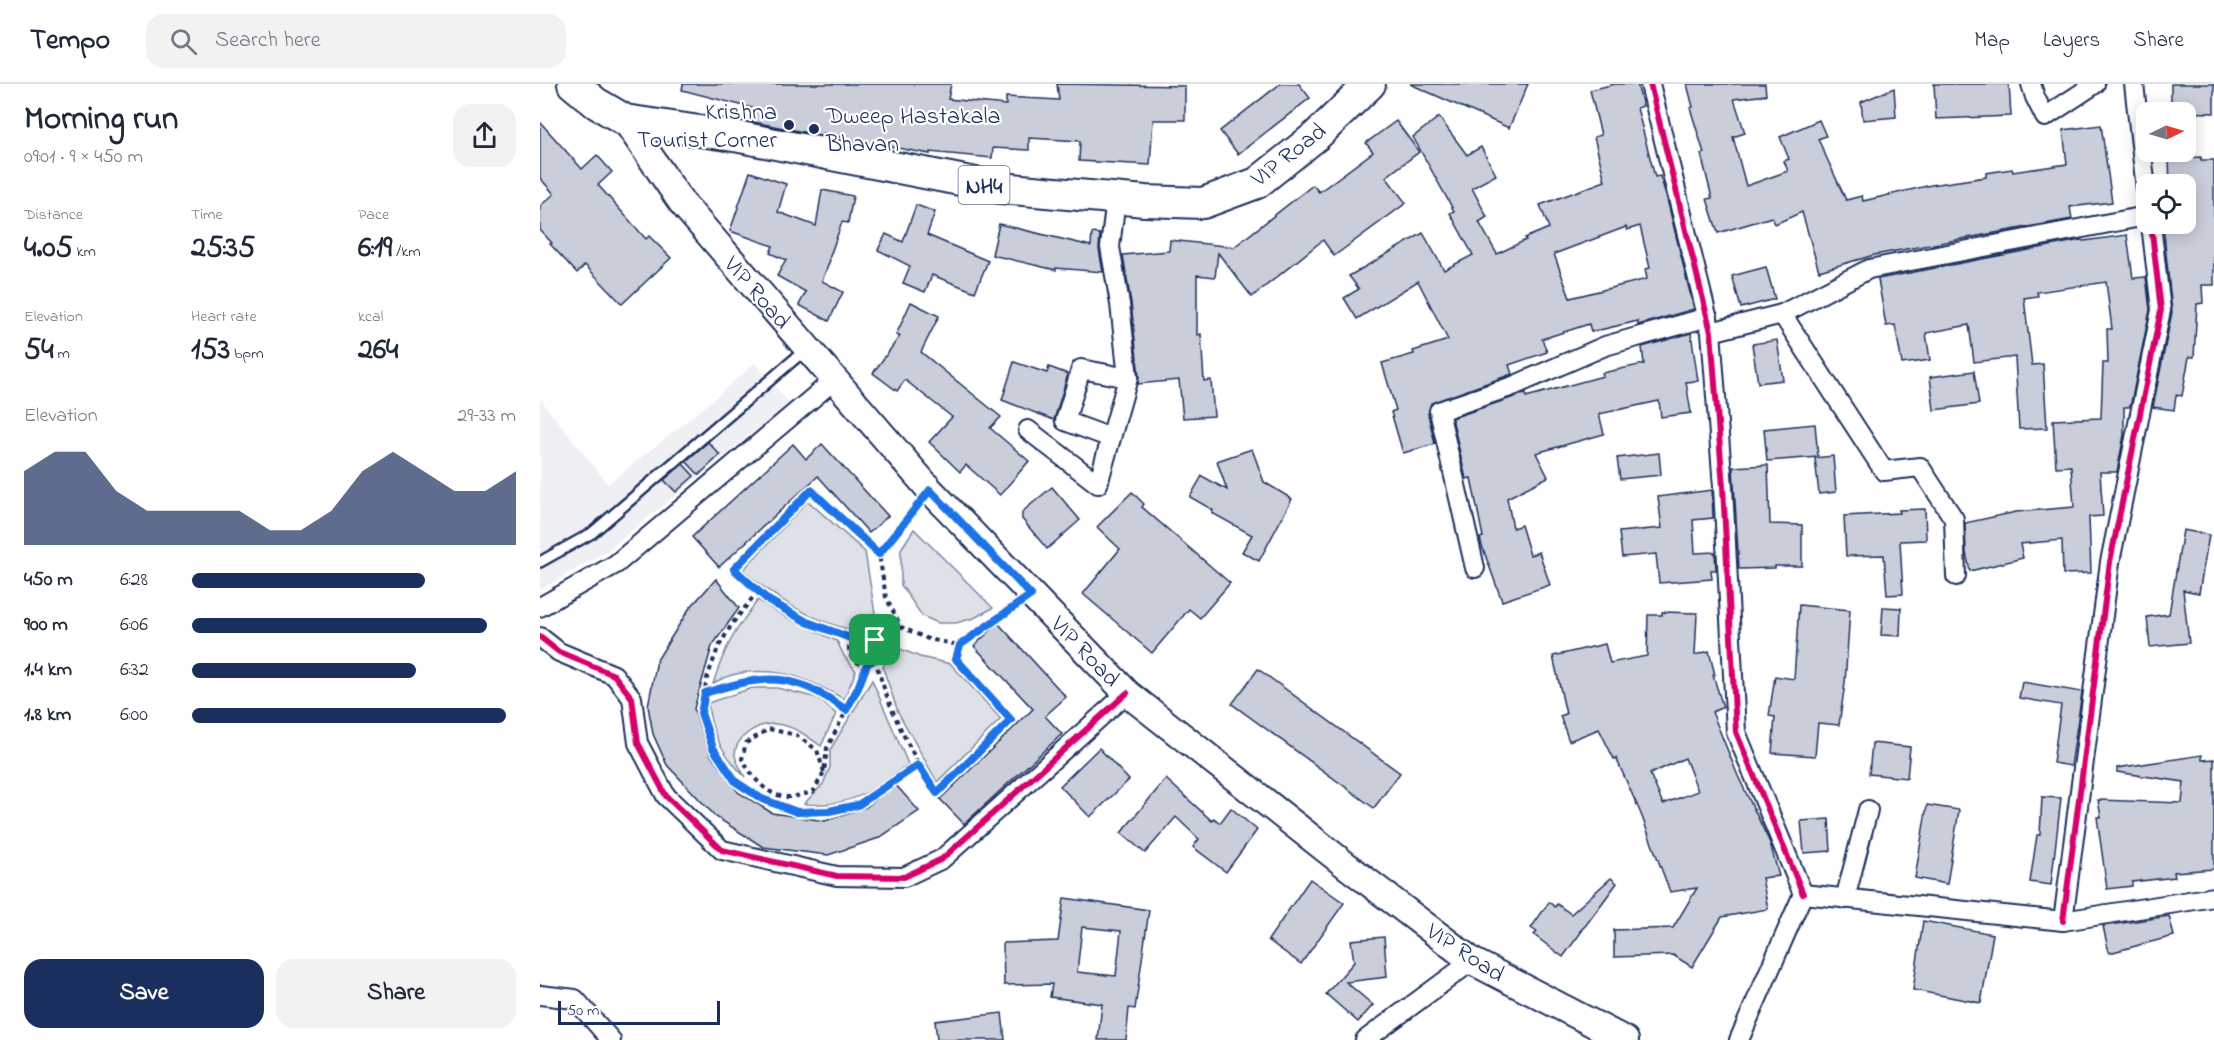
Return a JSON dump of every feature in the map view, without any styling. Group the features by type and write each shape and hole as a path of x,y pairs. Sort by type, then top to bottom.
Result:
{"highway":[{"name":"VIP Road","path":"573,84 596,103 624,120 740,137 1001,188 1203,203 1257,183 1316,136 1370,84"}],"main road":[{"name":"VIP Road","path":"624,120 682,203 930,490 1127,693 1472,961 1625,1040"}],"street":[{"path":"1650,84 1710,324 1723,487 1736,732 1803,894 1739,1040"},
{"path":"2031,84 2045,117 2095,84"},
{"path":"2134,84 2144,174"},
{"path":"1028,430 1098,484 1128,378 1120,304 1110,248 1116,198"},
{"path":"1475,568 1439,411 1513,386 1605,346 1710,324 1782,314 1869,269 2136,218"},
{"path":"2063,921 2110,562 2161,310 2152,234"},
{"path":"1782,314 1884,471 1920,467 1926,476 1954,519 1956,576"},
{"path":"1111,438 1065,421 1081,369 1128,378"},
{"path":"540,607 616,564 834,380"},
{"path":"540,637 559,652 614,675 632,698 638,742 666,796 722,850 837,876 904,877 942,859 1127,693"},
{"path":"1845,899 1868,810"},
{"path":"1803,894 2063,921 2214,897"},
{"path":"1365,1040 1472,961"},
{"path":"540,995 575,999 611,1040"}],"lane":[{"path":"540,562 592,532 807,349"}],"path":[{"path":"853,639 807,622 768,600 734,569 811,490 879,554 886,597 901,627 928,639 960,645"},
{"path":"879,554 930,490"},
{"path":"758,591 718,648 701,713 713,748 736,782 762,799 797,812 829,811 858,805 918,765"},
{"path":"867,664 858,663 851,657 849,648 853,639 862,634 867,634 875,640 878,650 875,659 882,686 918,765 937,793 1011,720 956,659 960,645 1031,595"},
{"path":"875,640 901,627"},
{"path":"824,772 817,750 796,735 769,729 746,743 742,759 754,779 769,791 788,797 813,792 824,772 826,748 858,688 867,664 875,659"},
{"path":"705,693 738,682 768,678 802,684 825,695 846,710"}],"shaded area":[{"path":"755,363 789,403 607,551 540,590 540,399 608,484 702,409"},
{"path":"808,501 865,552 878,632 850,630 806,614 767,590 743,570"},
{"path":"914,529 993,608 974,618 956,623 938,623 922,616 901,585 901,549"},
{"path":"758,600 786,617 837,641 844,656 856,671 844,699 805,680 770,672 746,672 723,678 713,684 731,640"},
{"path":"890,645 920,657 951,664 1001,719 937,782 898,712 883,668"},
{"path":"872,680 908,764 860,796 835,803 804,804 823,784 830,767 830,750"},
{"path":"752,688 777,688 818,698 836,714 821,746 788,726 769,724 755,728 743,737 736,748 735,755 745,777 719,743 709,714 708,703"}],"building":[{"path":"683,84 951,84 948,99 1006,105 1006,97 1059,100 1057,84 1185,86 1185,120 1153,120 1150,165 1079,161 1080,141 1029,138 1029,150 993,148 992,158 930,152 930,154 877,144 876,146 824,133 823,136 749,121 752,108 682,90"},
{"path":"1280,84 1299,84 1310,98 1238,154 1220,131"},
{"path":"1410,84 1528,84 1509,128"},
{"path":"1615,84 1637,84 1643,106 1637,108 1655,177 1660,176 1666,195 1694,309 1638,325 1638,321 1591,332 1589,324 1542,339 1547,352 1509,365 1512,374 1431,403 1428,414 1435,444 1403,453 1391,412 1396,410 1382,363 1414,354 1413,351 1448,340 1418,281 1357,319 1344,298 1359,289 1349,276 1423,233 1444,270 1473,255 1450,213 1454,211 1413,137 1439,117 1467,155 1481,147 1496,175 1472,188 1487,217 1479,222 1497,254 1549,228 1540,205 1605,181 1594,137 1601,135 1590,90","holes":["1640,226 1650,268 1645,269 1647,279 1570,298 1554,254 1626,227 1627,230"]},
{"path":"1687,84 1765,84 1766,95 1734,99 1745,133 1733,137 1746,186 1788,171 1784,161 1789,159 1780,137 1819,120 1826,136 1818,139 1846,200 1862,196 1863,201 1931,185 1986,177 1986,173 2012,169 2013,172 2067,164 2063,130 2101,125 2112,202 2070,207 2072,219 1874,255 1819,271 1802,212 1775,224 1772,217 1718,233 1707,199 1712,198 1701,154 1704,153 1690,108 1693,107"},
{"path":"1934,84 2009,84 2011,116 1936,119"},
{"path":"2171,84 2214,84 2214,113 2196,113 2196,102 2171,102"},
{"path":"1894,88 1896,117 1863,120 1861,102"},
{"path":"1396,121 1419,152 1386,177 1406,203 1334,256 1323,240 1252,297 1218,253 1215,277 1197,275 1197,335 1201,334 1204,381 1211,380 1214,416 1183,418 1179,380 1138,384 1131,303 1123,255 1169,251 1170,240 1234,247 1313,185 1319,192 1373,152 1366,143"},
{"path":"540,122 582,169 597,155 612,172 598,185 646,239 649,236 671,258 622,304 585,265 577,273 540,230 540,206 554,194 540,178"},
{"path":"2196,157 2201,157 2201,160 2214,160 2214,285 2202,285 2203,303 2197,304 2194,357 2189,357 2182,396 2176,395 2174,410 2153,407 2172,312 2164,234 2196,234 2196,174 2170,174 2169,162 2196,162"},
{"path":"750,172 786,184 778,212 816,226 822,190 853,196 848,223 842,222 822,281 843,292 829,321 799,305 806,292 777,276 786,260 770,253 773,246 730,231"},
{"path":"916,205 935,212 927,235 988,261 975,292 932,275 925,292 903,283 910,266 878,250 886,234 903,242"},
{"path":"999,224 1091,246 1092,233 1100,234 1099,249 1103,272 1056,268 1056,270 992,255"},
{"path":"2127,235 2133,278 2146,277 2150,310 2131,403 2129,407 2124,407 2124,435 2117,472 2100,472 2103,516 2089,517 2091,573 2063,574 2062,540 2020,544 2023,558 1970,571 1966,553 1965,523 2016,512 2074,507 2071,466 2056,467 2053,420 2101,418 2103,363 2108,363 2107,329 2112,329 2106,282 2037,292 2038,296 2024,298 2032,365 2043,364 2047,428 2019,429 2015,357 1974,362 1969,325 1926,333 1930,360 1902,364 1895,325 1886,326 1878,279 2081,240"},
{"path":"1766,267 1775,299 1741,308 1732,276"},
{"path":"911,302 939,316 921,352 1001,417 990,428 1029,461 1000,495 966,465 960,472 929,442 952,417 905,380 897,391 873,373 900,336 896,335"},
{"path":"1691,333 1698,381 1686,382 1691,413 1661,417 1659,401 1599,414 1604,434 1536,453 1548,477 1507,498 1513,528 1521,525 1530,555 1539,552 1550,585 1502,601 1482,546 1480,538 1483,537 1471,478 1466,479 1452,418 1520,395 1526,394 1526,397 1603,376 1602,373 1644,364 1642,347"},
{"path":"1777,340 1783,380 1758,383 1752,344"},
{"path":"1014,362 1047,373 1049,367 1068,374 1054,420 1002,400"},
{"path":"1974,371 1979,404 1934,410 1930,377"},
{"path":"1815,424 1818,457 1767,461 1764,429"},
{"path":"708,442 720,455 699,475 686,461"},
{"path":"793,444 806,459 822,444 888,516 869,533 818,476 719,567 692,537"},
{"path":"1252,449 1264,482 1292,499 1259,561 1242,552 1252,535 1212,513 1213,510 1190,497 1202,476 1227,490 1217,461"},
{"path":"1659,453 1661,475 1620,479 1617,458"},
{"path":"1833,456 1836,492 1819,494 1815,458"},
{"path":"683,464 694,476 676,492 664,480"},
{"path":"1768,465 1770,524 1802,525 1802,566 1739,569 1733,467"},
{"path":"1052,487 1080,520 1047,549 1022,519 1022,512"},
{"path":"1712,490 1713,518 1693,520 1695,553 1715,552 1716,570 1711,570 1712,579 1659,583 1656,554 1622,557 1619,532 1662,528 1658,497"},
{"path":"1132,492 1144,504 1142,507 1230,583 1200,618 1189,609 1152,653 1083,594 1120,549 1097,527"},
{"path":"1925,509 1926,540 1900,541 1903,594 1887,595 1884,555 1846,556 1844,516 1900,513 1899,510"},
{"path":"2183,530 2209,535 2199,593 2183,590 2189,643 2150,647 2147,617 2169,614"},
{"path":"716,579 739,608 712,646 694,709 710,754 738,792 772,813 825,821 866,807 895,784 919,811 879,838 828,855 763,847 716,817 667,765 653,734 648,706 657,660 689,609"},
{"path":"1799,605 1850,610 1845,683 1839,725 1818,723 1815,756 1772,753 1775,717 1769,716 1775,676 1794,679"},
{"path":"1883,607 1901,608 1900,636 1881,635"},
{"path":"1662,612 1697,613 1695,655 1709,651 1715,675 1713,675 1723,707 1712,712 1738,776 1770,843 1779,876 1762,878 1768,909 1722,917 1692,967 1673,955 1614,957 1614,930 1673,928 1697,888 1670,892 1641,814 1616,758 1614,759 1599,729 1569,741 1560,716 1566,714 1553,656 1605,644 1610,663 1647,656 1648,615 1662,615","holes":["1685,758 1698,791 1663,804 1650,774"]},
{"path":"998,623 1066,697 1045,716 1062,734 964,824 940,799 1033,709 974,646"},
{"path":"1258,669 1400,773 1374,808 1232,704"},
{"path":"2022,682 2082,692 2071,766 2053,763 2061,705 2019,698"},
{"path":"1872,743 1910,747 1907,778 1869,774"},
{"path":"1099,748 1129,780 1090,817 1060,786"},
{"path":"2202,755 2202,760 2214,759 2214,869 2174,872 2175,877 2132,882 2132,886 2107,889 2097,817 2101,817 2098,800 2182,803 2184,782 2117,772 2117,768"},
{"path":"1166,779 1212,821 1214,818 1220,823 1231,808 1257,830 1226,872 1193,847 1199,839 1176,817 1145,853 1121,833"},
{"path":"2042,797 2061,798 2051,885 2030,882 2037,835 2040,835"},
{"path":"1927,805 1959,810 1947,884 1915,878"},
{"path":"1829,819 1831,851 1804,853 1801,821"},
{"path":"1611,878 1617,883 1579,932 1582,931 1563,957 1534,935 1537,932 1531,928 1549,902 1555,907 1557,904 1571,914"},
{"path":"1310,879 1344,903 1301,964 1268,940"},
{"path":"1064,898 1149,910 1135,1009 1129,1008 1126,1040 1098,1040 1102,1004 1050,997 1052,984 1004,985 1003,943 1058,941","holes":["1082,927 1121,931 1116,976 1077,972"]},
{"path":"2169,916 2174,936 2109,953 2103,926"},
{"path":"1923,921 1993,934 1981,1003 1913,990"},
{"path":"1384,937 1387,977 1346,982 1373,1005 1358,1022 1326,994 1354,962 1351,940"},
{"path":"1002,1013 1005,1040 937,1040 935,1021"}],"cycle path":[{"path":"1650,84 1711,332 1723,487 1736,732 1803,894"},
{"path":"2063,921 2110,562 2161,310 2152,234"},
{"path":"540,637 559,652 614,675 632,698 638,743 666,796 722,850 837,876 904,877 942,859 1127,693"}],"place":[{"name":"Krishna Tourist Corner","path":"789,125"},
{"name":"Dweep Hastakala Bhavan","path":"814,129"}],"route":[{"path":"811,490 879,554 930,490 1031,595 960,645 956,659 1011,720 937,793 918,765 858,805 829,811 797,812 762,799 736,782 713,748 701,713 705,693 738,682 768,678 802,684 825,695 846,710 867,664 877,655 878,645 875,640 867,634 853,639 807,622 768,600 734,569 811,490"}]}
